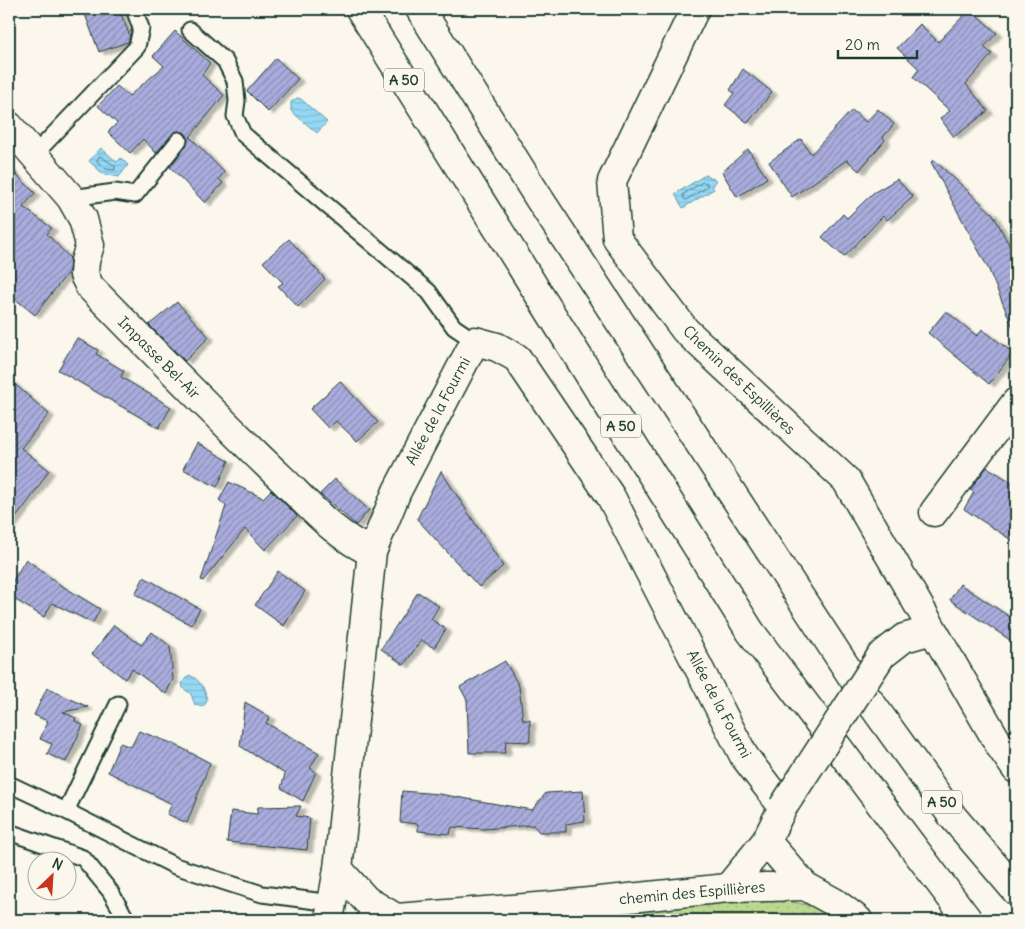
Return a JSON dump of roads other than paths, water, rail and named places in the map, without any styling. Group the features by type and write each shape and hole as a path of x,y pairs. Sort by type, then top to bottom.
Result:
{"main road":[{"name":"A 50","path":"360,9 750,631 842,757 968,920"},
{"name":"A 50","path":"420,9 540,200 855,681 953,817 1016,891"},
{"name":"Chemin des Espillières","path":"695,9 612,181 617,239 685,330 846,480 896,563 932,630 1016,770"},
{"name":"Impasse Bel-Air","path":"9,126 71,198 83,219 90,245 84,260 84,275 90,287 228,428 324,519 352,544 372,552"},
{"name":"Allée de la Fourmi","path":"330,912 338,869 370,587 372,552 396,491 475,341 497,347 517,358 611,496 744,756 782,807"},
{"path":"934,512 1016,402"},
{"path":"728,888 766,841 782,807 881,656 904,638 932,630"},
{"path":"766,841 805,886 834,902 858,920"},
{"path":"338,869 383,919"},
{"name":"chemin des Espillières","path":"383,919 550,906 728,888 805,886"}],"lane":[{"path":"34,155 137,47 141,28 134,9"},
{"path":"190,30 225,61 235,81 237,101 235,116 243,134 430,292 454,327 475,341"},
{"path":"71,198 115,192 134,195 179,140"},
{"path":"66,811 118,704"},
{"path":"9,784 175,866 262,894 330,912"},
{"path":"9,832 82,858 110,890 127,920"}],"water":[{"path":"297,98 301,99 327,122 317,133 291,111 291,102"},
{"path":"101,148 117,162 121,158 128,165 119,177 103,174 89,161"},
{"path":"705,175 716,180 712,186 714,189 683,208 675,194"},
{"path":"189,675 196,679 204,689 207,701 203,707 195,705 191,694 183,688 182,682"}]}
